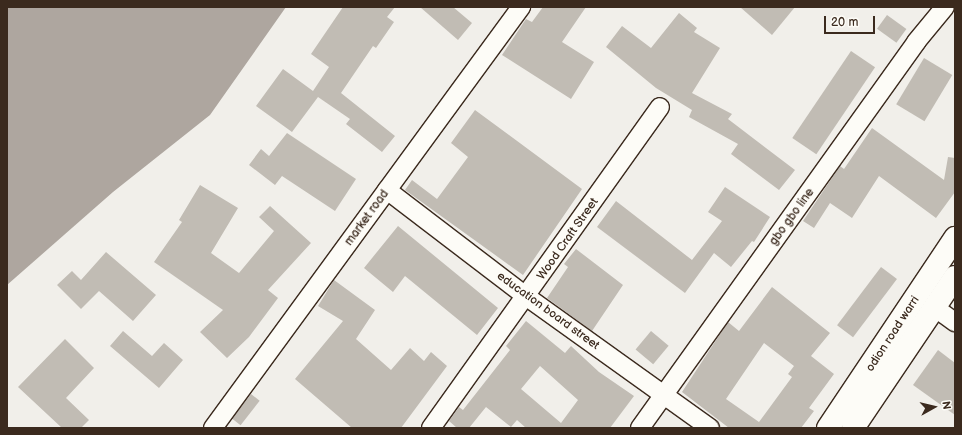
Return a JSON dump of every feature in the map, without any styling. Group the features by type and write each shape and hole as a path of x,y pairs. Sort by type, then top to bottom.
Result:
{"main road":[{"name":"odion road warri","path":"828,428 955,238"},
{"name":"odion road warri","path":"853,428 955,278"}],"street":[{"name":"market road","path":"213,428 521,7"},
{"name":"gbo gbo line","path":"640,428 912,48 945,7"},
{"name":"Wood Craft Street","path":"431,428 527,297 660,107"},
{"name":"education board street","path":"387,190 527,297 665,393 710,428"},
{"path":"934,307 955,322"}],"shaded area":[{"path":"7,7 286,7 210,115 113,192 7,285"}],"building":[{"path":"343,7 395,7 387,17 394,22 376,48 373,46 341,93 395,136 382,152 346,124 350,119 318,97 292,132 256,106 283,69 313,91 329,67 311,54"},
{"path":"420,7 453,7 472,23 458,40"},
{"path":"543,7 586,7 562,42 594,62 571,99 502,55 526,19 532,22"},
{"path":"740,7 795,7 772,35"},
{"path":"679,13 697,28 694,32 720,48 692,93 732,114 728,119 795,170 779,190 731,154 738,144 689,117 692,110 656,88 606,47 622,26 651,48"},
{"path":"887,15 906,29 896,43 877,29"},
{"path":"851,51 875,67 816,154 792,138"},
{"path":"924,58 952,75 924,121 896,104"},
{"path":"475,110 582,189 523,275 405,190 412,180 437,199 468,157 451,143"},
{"path":"872,128 944,180 948,157 955,158 955,192 936,218 879,176 852,218 830,203 814,228 803,221 840,166 844,169"},
{"path":"287,133 356,179 335,211 282,176 275,185 249,165 261,149 269,156"},
{"path":"200,185 238,208 211,253 239,273 274,231 259,217 270,206 311,243 268,290 278,298 249,337 227,358 200,332 223,310 154,262 182,222 179,220"},
{"path":"725,187 770,217 754,242 752,241 731,267 714,253 685,293 597,227 616,201 692,260 722,221 708,212"},
{"path":"398,226 498,308 477,335 405,276 393,292 364,268"},
{"path":"576,249 623,285 592,331 547,298 568,267 564,264"},
{"path":"106,252 156,295 133,321 99,291 81,309 57,285 72,271 81,280"},
{"path":"881,267 897,279 853,337 837,325"},
{"path":"334,280 375,310 356,339 391,370 410,348 424,361 431,352 447,366 401,428 352,428 295,379 343,321 318,306"},
{"path":"772,287 830,333 811,356 834,374 809,408 814,411 801,428 729,428 682,392 728,322 739,331","holes":["764,343 794,366 788,374 792,377 759,422 726,399"]},
{"path":"526,321 565,353 571,346 599,372 634,396 610,428 526,428 517,420 511,427 486,407 469,428 457,428 449,421 459,407 463,410 510,350 506,346","holes":["540,366 578,400 561,423 521,389"]},
{"path":"123,331 152,356 164,343 183,360 159,388 110,346"},
{"path":"651,331 669,346 653,364 636,349"},
{"path":"65,339 94,368 66,398 89,420 81,428 62,428 18,387"},
{"path":"938,350 955,363 955,415 913,385"},
{"path":"251,394 260,401 241,425 232,418"}]}
